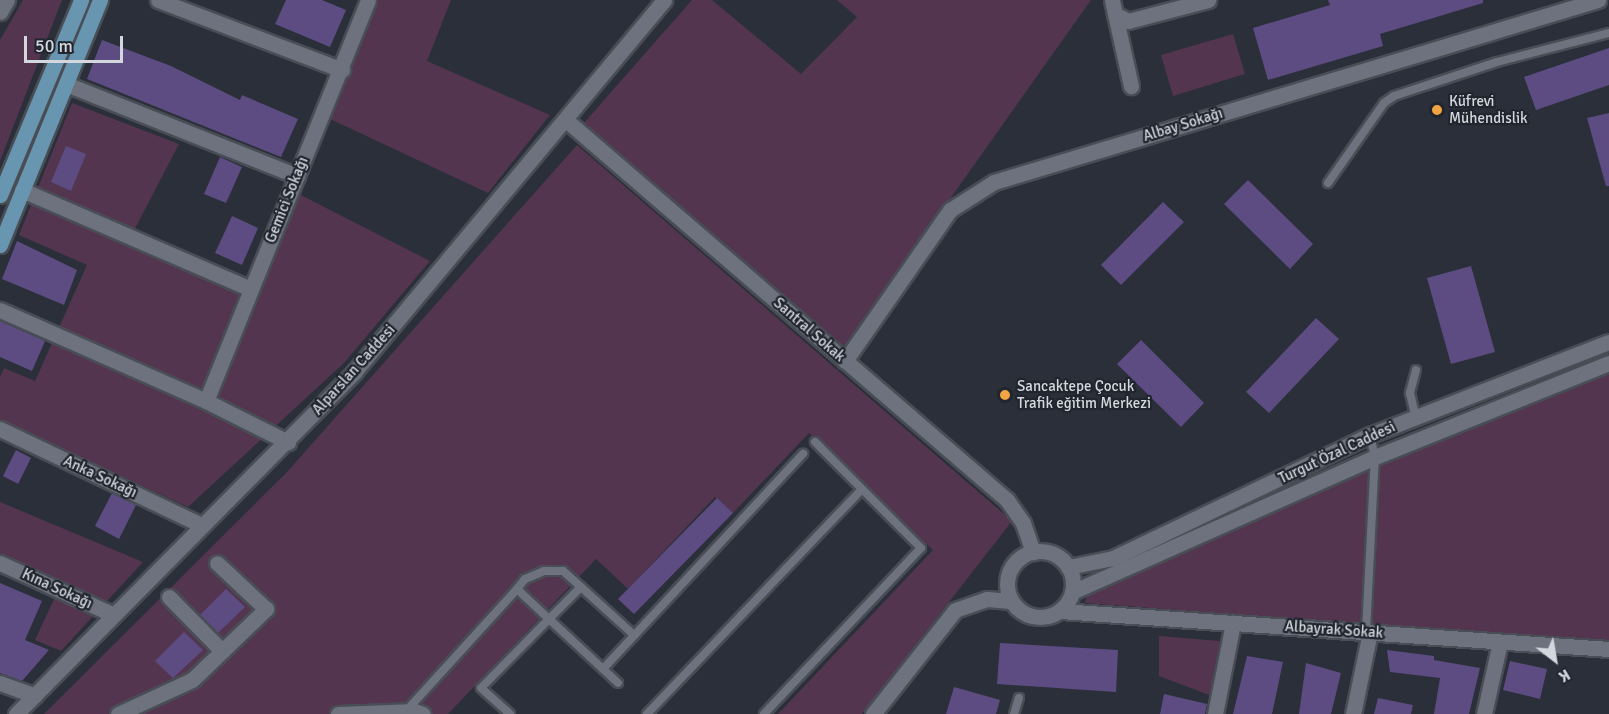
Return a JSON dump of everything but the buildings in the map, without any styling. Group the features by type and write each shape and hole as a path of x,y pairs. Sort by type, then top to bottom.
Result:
{"main road":[{"path":"0,195 81,0"},
{"path":"0,245 100,0"}],"street":[{"path":"0,12 7,0"},
{"path":"158,0 342,70"},
{"name":"Gemici Sokağı","path":"206,401 342,70 368,0"},
{"name":"Alparslan Caddesi","path":"16,714 201,525 288,442 355,371 567,120 664,0"},
{"path":"1114,7 1128,21 1209,0"},
{"name":"Albay Sokağı","path":"845,361 950,210 994,182 1598,0"},
{"path":"1114,7 1131,86"},
{"path":"66,84 297,176"},
{"name":"Santral Sokak","path":"567,120 1007,500 1023,523 1033,552"},
{"path":"22,190 251,289"},
{"path":"0,310 206,401 288,442"},
{"name":"Turgut Özal Caddesi","path":"1068,567 1113,558 1370,435 1609,342"},
{"name":"Turgut Özal Caddesi","path":"1072,592 1375,457 1609,363"},
{"name":"Anka Sokağı","path":"0,429 201,525"},
{"path":"1033,552 1056,555 1068,567 1072,592 1060,611 1050,616 1027,616 1010,601 1007,590 1010,568 1033,552"},
{"name":"Kına Sokağı","path":"0,563 114,615"},
{"path":"118,714 192,680 266,609 217,563"},
{"path":"169,597 222,651"},
{"path":"873,714 955,610 987,599 1010,601"},
{"name":"Albayrak Sokak","path":"1060,611 1609,649"},
{"path":"1215,714 1233,623"},
{"path":"1353,714 1368,632"},
{"path":"1485,714 1500,642"},
{"path":"0,683 35,696"},
{"path":"338,714 406,711 423,714"}],"lane":[{"path":"1328,183 1384,103 1394,96 1497,62 1609,33"},
{"path":"1416,370 1410,393 1416,417"},
{"path":"1368,632 1375,457 1370,435"},
{"path":"765,714 921,548 815,442"},
{"path":"603,669 803,454"},
{"path":"648,714 862,489"},
{"path":"406,711 525,579 554,571 563,571 634,635"},
{"path":"510,714 481,688 581,587"},
{"path":"517,589 618,682"},
{"path":"1014,714 1019,698"}],"shaded area":[{"path":"23,0 62,0 0,161 0,40"},
{"path":"375,0 451,0 427,61 550,115 488,193 328,118"},
{"path":"692,0 712,0 801,74 857,17 837,0 1091,0 845,347 583,124"},
{"path":"1233,34 1245,74 1173,96 1161,55"},
{"path":"72,103 179,144 128,242 254,296 295,192 430,261 344,363 188,507 0,420 0,377 4,368 35,381 87,265 19,235"},
{"path":"577,145 1012,521 862,714 778,714 933,550 809,433 733,513 715,497 628,589 596,559 448,714 44,714 286,473"},
{"path":"1609,367 1609,643 1085,603 1088,589"},
{"path":"0,502 143,562 61,651 35,640 62,582 0,554"},
{"path":"1159,636 1220,641 1212,696 1159,676"}],"place":[{"name":"Küfrevi Mühendislik","path":"1437,110"},
{"name":"Sancaktepe Çocuk Trafik eğitim Merkezi","path":"1005,395"}]}
